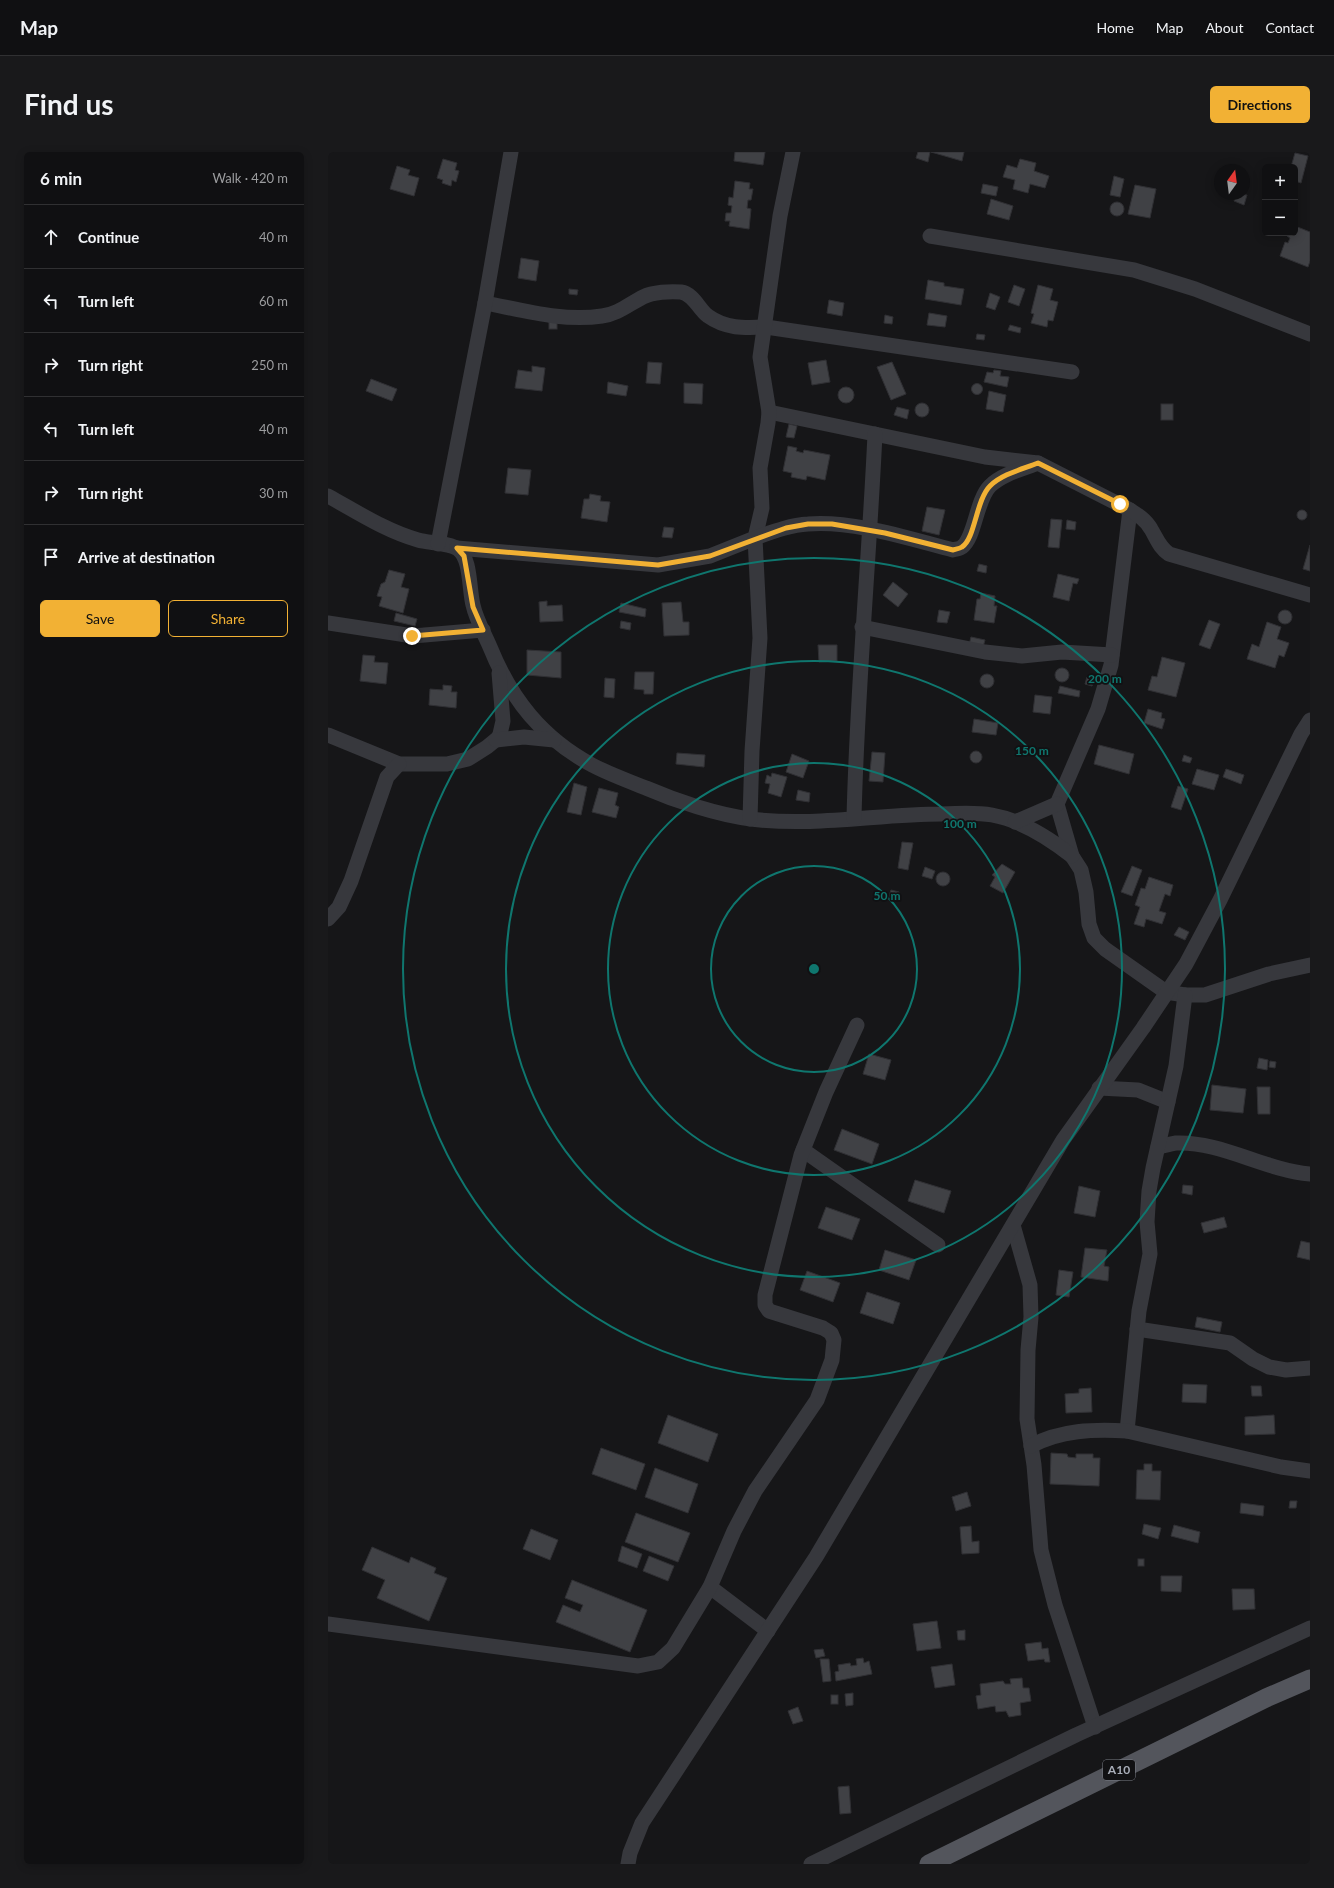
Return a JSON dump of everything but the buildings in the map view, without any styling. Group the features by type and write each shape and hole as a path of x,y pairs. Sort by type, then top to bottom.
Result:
{"main road":[{"name":"A10","path":"929,1864 1259,1702 1310,1679"}],"street":[{"path":"438,544 485,303 511,152"},
{"path":"750,819 752,751 760,638 755,538 762,508 760,468 769,412 760,357 766,327 777,234 793,152"},
{"path":"930,236 1134,270 1196,289 1310,334"},
{"path":"485,303 573,318 603,316 627,308 643,297 658,293 684,292 699,304 707,315 736,328 766,327 1072,372"},
{"path":"769,412 985,457 1038,463 1130,510 1142,518 1151,529 1162,549 1170,554 1310,595"},
{"path":"854,818 862,627 870,530 875,434"},
{"path":"328,496 391,530 418,540 457,548 658,565 710,556 755,538 786,528 808,524 832,524 870,530 953,550 962,547 969,538 978,507 989,486 997,480 1038,463"},
{"path":"1130,510 1112,655 1106,683 1098,709 1057,804 1072,856 1080,870 1086,892 1089,924 1094,938 1105,949 1166,992 1185,995 1205,995 1269,974 1310,965"},
{"path":"457,548 464,556 473,607 499,668 527,712 543,730 554,740 592,765 688,804 750,819 803,821 962,813 993,815 1015,822 1052,840 1072,856"},
{"path":"328,623 412,636 483,630"},
{"path":"862,627 985,652 1022,656 1062,652 1112,655"},
{"path":"328,735 399,764 447,764 468,759 496,740 500,734 502,720 499,668"},
{"path":"628,1864 630,1852 642,1823 820,1550 1063,1140 1186,964 1216,907 1301,734 1310,720"},
{"path":"496,740 524,736 554,740"},
{"path":"328,919 339,907 351,881 387,777 399,764"},
{"path":"1015,822 1057,804"},
{"path":"1127,1431 1141,1294 1150,1254 1147,1222 1148,1201 1176,1066 1185,995"},
{"path":"328,1624 638,1666 658,1662 673,1648 710,1587 734,1531 755,1491 817,1400 832,1360 834,1340 831,1333 823,1328 768,1311 765,1305 765,1295 803,1150 826,1092 857,1025"},
{"path":"1099,1088 1138,1090 1168,1102"},
{"path":"1158,1147 1176,1143 1200,1146 1232,1153 1290,1172 1310,1174"},
{"path":"803,1150 938,1245"},
{"path":"1013,1225 1030,1285 1031,1317 1028,1350 1027,1419 1044,1565 1075,1670 1095,1727"},
{"path":"1137,1329 1230,1343 1253,1359 1269,1367 1286,1370 1310,1368"},
{"path":"1031,1446 1053,1436 1063,1434 1110,1430 1127,1431 1274,1465 1310,1471"},
{"path":"710,1587 768,1631"},
{"path":"811,1864 1095,1727 1310,1628"}],"route":[{"path":"412,636 483,630 473,607 468,568 464,556 457,548 534,553 615,563 658,565 684,562 710,556 755,538 786,528 808,524 832,524 885,533 953,550 962,547 969,538 978,507 989,486 997,480 1038,463 1063,474 1120,504"}]}
